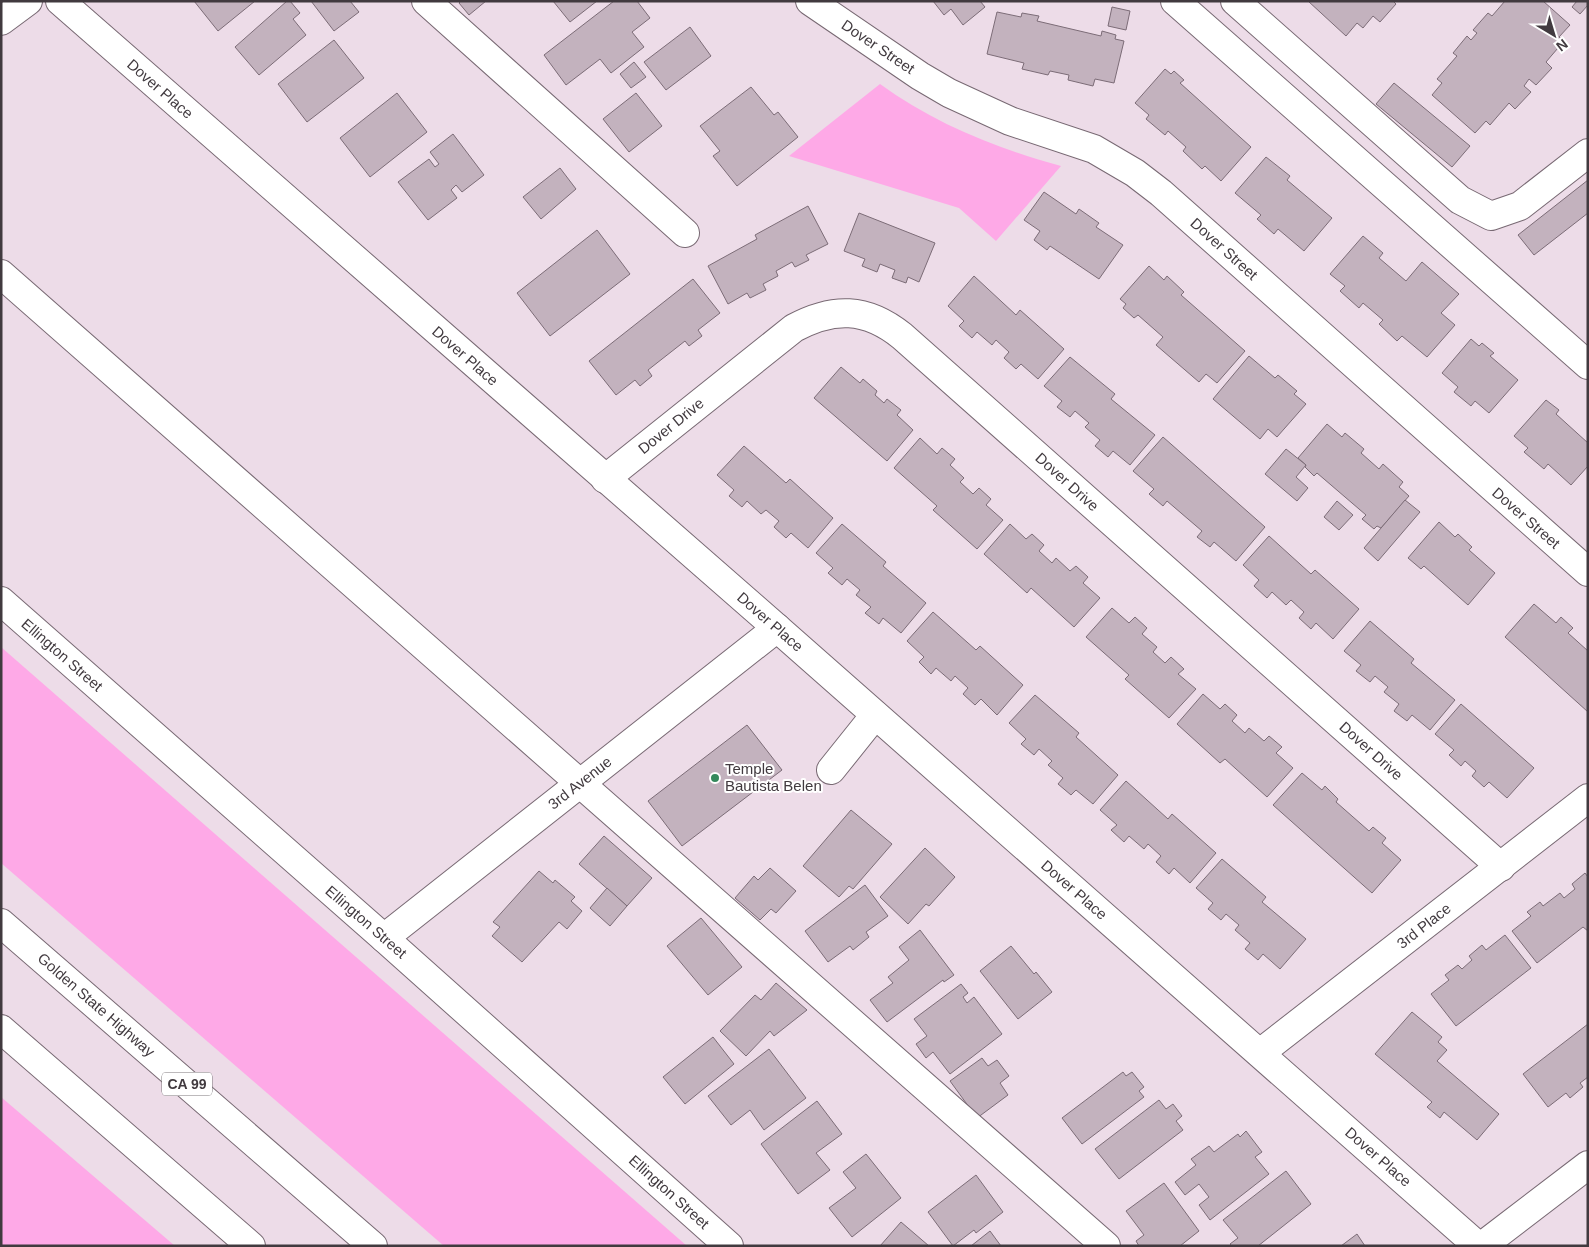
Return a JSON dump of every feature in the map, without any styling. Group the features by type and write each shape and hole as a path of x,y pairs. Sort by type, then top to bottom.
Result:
{"main road":[{"path":"1,21 28,1"},
{"name":"Dover Place","path":"60,1 777,628 1478,1246"},
{"path":"426,1 685,233"},
{"name":"Dover Street","path":"810,1 920,76 949,93 1010,121 1094,149 1136,173 1588,572"},
{"path":"1175,1 1588,365"},
{"path":"1235,1 1460,200 1491,216 1520,206 1588,152"},
{"path":"1,274 1106,1246"},
{"name":"Dover Drive","path":"605,478 794,328 811,319 840,312 855,313 880,321 902,336 1501,867"},
{"name":"Ellington Street","path":"1,601 384,938 729,1246"},
{"name":"3rd Avenue","path":"384,938 777,628"},
{"path":"831,770 875,715"},
{"name":"3rd Place","path":"1260,1053 1588,798"},
{"name":"Golden State Highway","path":"1,922 372,1246"},
{"path":"1,1029 251,1246"},
{"path":"1482,1246 1588,1165"}],"shaded area":[{"path":"880,84 944,123 990,143 1061,166 996,241 959,208 789,156"},
{"path":"1,647 687,1246 444,1246 1,863"},
{"path":"1,1097 175,1246 1,1246"}],"building":[{"path":"194,1 255,1 218,31"},
{"path":"287,1 290,1 300,13 293,19 306,35 259,75 235,47"},
{"path":"311,1 350,1 359,12 334,31"},
{"path":"461,1 486,1 469,15 459,3"},
{"path":"553,1 597,1 570,22"},
{"path":"614,1 637,1 650,18 632,32 644,47 611,73 600,59 566,85 544,55"},
{"path":"933,1 980,1 985,7 963,25 951,9 944,15"},
{"path":"1308,1 1393,1 1396,4 1380,22 1373,16 1363,28 1357,23 1346,36"},
{"path":"1505,1 1543,1 1570,25 1559,37 1564,41 1546,62 1552,68 1536,85 1529,79 1524,86 1531,92 1515,109 1509,103 1490,125 1486,121 1475,133 1432,95 1442,83 1437,79 1457,56 1453,53 1467,36 1471,40 1477,33 1473,30 1488,13 1492,16"},
{"path":"1577,1 1588,1 1588,5 1580,14 1572,7"},
{"path":"1112,7 1130,11 1126,30 1108,26"},
{"path":"997,12 1021,17 1022,13 1039,16 1037,21 1101,36 1102,31 1116,35 1115,39 1124,41 1114,83 1095,79 1093,86 1068,80 1069,75 1050,71 1048,75 1022,69 1024,63 987,54"},
{"path":"690,27 711,56 666,90 644,62"},
{"path":"334,40 364,78 307,122 278,84"},
{"path":"634,62 646,77 631,88 620,74"},
{"path":"1165,69 1171,74 1174,71 1184,80 1180,83 1251,147 1221,181 1205,166 1202,169 1183,151 1186,147 1168,131 1165,135 1146,119 1149,115 1135,103"},
{"path":"1394,83 1470,146 1452,167 1376,104"},
{"path":"751,87 774,115 778,112 798,137 737,186 713,156 720,151 700,126"},
{"path":"397,93 427,132 370,177 340,138"},
{"path":"636,93 662,126 629,152 603,119"},
{"path":"453,134 484,175 462,192 456,185 451,190 457,198 428,220 398,182 429,159 435,167 439,164 430,152"},
{"path":"1266,157 1290,176 1287,180 1332,218 1304,251 1278,229 1274,234 1257,219 1261,215 1235,193"},
{"path":"560,168 576,189 541,219 523,197"},
{"path":"1588,180 1588,213 1534,255 1518,235"},
{"path":"1044,192 1076,214 1079,209 1099,223 1096,227 1123,245 1099,279 1050,246 1047,250 1034,240 1040,231 1024,220"},
{"path":"808,206 828,244 806,255 809,260 795,267 792,262 776,271 778,276 763,284 766,290 750,298 747,293 728,304 708,266 757,239 755,235"},
{"path":"859,213 935,243 919,282 908,277 906,283 892,278 895,270 880,264 877,272 862,266 865,259 844,251"},
{"path":"597,230 630,274 550,336 517,293"},
{"path":"1363,236 1383,253 1379,258 1406,281 1422,262 1459,294 1441,313 1455,325 1427,357 1402,336 1397,341 1379,324 1383,320 1363,303 1359,308 1340,291 1345,286 1330,274"},
{"path":"1149,266 1164,280 1167,276 1184,292 1181,295 1245,351 1217,383 1206,374 1199,382 1156,345 1163,337 1138,315 1134,318 1123,308 1126,304 1120,299"},
{"path":"974,276 1016,315 1020,310 1064,349 1038,379 1021,364 1016,369 1004,358 1009,352 996,340 992,345 977,332 972,338 959,326 964,321 948,306"},
{"path":"693,279 720,313 698,330 702,336 689,346 685,341 648,370 652,376 640,386 635,380 616,395 589,361"},
{"path":"1471,339 1479,346 1482,343 1494,353 1490,356 1518,380 1489,413 1475,401 1471,406 1454,392 1458,387 1442,373"},
{"path":"1249,356 1275,378 1278,375 1297,391 1294,394 1306,404 1277,437 1268,429 1260,439 1213,399"},
{"path":"1070,357 1115,394 1111,399 1155,435 1130,465 1113,451 1108,457 1095,446 1100,440 1085,427 1089,423 1075,411 1070,417 1057,407 1062,401 1044,386"},
{"path":"841,367 860,383 863,379 877,391 875,395 884,403 887,399 901,410 897,415 913,430 887,461 814,398"},
{"path":"1546,400 1559,410 1556,414 1588,443 1588,466 1571,485 1548,464 1544,469 1524,452 1528,448 1514,436"},
{"path":"1327,424 1342,437 1345,433 1364,449 1361,453 1379,469 1383,464 1403,482 1399,487 1409,496 1381,528 1377,526 1374,529 1362,519 1366,515 1317,473 1314,476 1298,458"},
{"path":"1163,437 1265,527 1236,561 1214,542 1210,547 1197,537 1202,531 1167,501 1163,506 1149,494 1154,489 1133,471"},
{"path":"920,438 937,454 942,448 955,459 950,465 964,478 960,482 973,494 979,488 991,499 986,505 1003,520 977,549 933,510 937,506 894,468"},
{"path":"744,446 786,483 790,479 833,518 808,548 791,533 786,538 774,527 779,521 766,510 761,514 747,501 742,507 729,496 734,490 717,475"},
{"path":"1286,449 1306,465 1296,477 1308,488 1297,501 1265,474"},
{"path":"1405,500 1420,512 1378,561 1364,548"},
{"path":"1337,501 1353,515 1339,530 1324,517"},
{"path":"1439,522 1455,537 1458,534 1472,547 1469,550 1495,573 1468,605 1424,566 1421,569 1408,558"},
{"path":"842,524 886,562 883,566 926,603 901,633 883,618 879,624 865,613 871,607 856,595 860,590 847,579 842,585 828,573 833,568 816,553"},
{"path":"1010,524 1026,539 1032,534 1044,545 1039,551 1052,563 1056,558 1070,571 1076,566 1088,577 1083,583 1100,598 1074,627 1031,588 1027,593 984,554"},
{"path":"1269,536 1311,574 1315,570 1359,609 1333,639 1316,623 1311,629 1299,618 1304,612 1291,600 1286,605 1272,592 1267,598 1254,586 1259,580 1243,565"},
{"path":"1534,604 1556,623 1561,617 1573,628 1568,633 1588,651 1588,712 1505,637"},
{"path":"1112,608 1129,623 1135,617 1147,628 1142,634 1157,647 1153,652 1165,663 1171,657 1184,669 1178,674 1196,689 1169,718 1125,679 1129,675 1086,637"},
{"path":"933,612 976,650 980,646 1023,685 997,715 981,699 975,705 963,694 968,688 955,676 951,681 936,668 931,674 919,662 924,657 907,641"},
{"path":"1370,621 1414,659 1411,663 1455,700 1430,730 1412,715 1407,721 1394,711 1399,704 1384,692 1388,687 1375,676 1370,682 1356,671 1361,665 1344,651"},
{"path":"1203,694 1220,709 1225,704 1237,715 1232,721 1245,733 1249,728 1264,741 1269,736 1282,747 1276,753 1293,768 1267,797 1225,759 1220,763 1177,724"},
{"path":"1035,695 1079,733 1076,737 1118,775 1093,804 1076,790 1071,795 1058,784 1063,778 1048,765 1052,761 1039,749 1034,755 1021,744 1026,739 1009,723"},
{"path":"1461,704 1534,768 1507,798 1489,782 1484,787 1472,776 1476,771 1465,761 1461,766 1449,755 1454,750 1435,734"},
{"path":"747,725 782,770 682,846 648,801"},
{"path":"1302,773 1322,790 1325,786 1338,799 1336,802 1369,831 1373,827 1386,838 1382,843 1401,860 1372,893 1273,805"},
{"path":"1126,781 1168,819 1172,814 1216,853 1190,883 1174,868 1169,874 1156,862 1161,856 1148,844 1144,849 1129,836 1124,842 1111,830 1117,825 1100,810"},
{"path":"851,810 892,844 853,889 849,886 839,897 803,866"},
{"path":"604,836 652,878 627,906 579,864"},
{"path":"925,848 955,877 929,906 926,904 908,924 880,897"},
{"path":"1222,859 1266,897 1262,902 1306,939 1280,969 1263,954 1258,960 1245,949 1250,943 1235,930 1239,925 1226,914 1221,920 1208,909 1213,903 1196,888"},
{"path":"770,868 796,891 776,913 771,909 760,920 735,898 754,876 758,880"},
{"path":"539,871 553,883 555,880 575,897 571,901 582,911 567,929 559,922 522,962 492,936 500,927 493,922"},
{"path":"1585,873 1588,877 1588,931 1583,927 1537,963 1512,931 1531,916 1527,912 1540,902 1543,906 1560,893 1564,898 1575,889 1572,884"},
{"path":"865,885 888,916 866,932 869,937 853,950 850,946 828,962 805,931"},
{"path":"607,888 627,906 610,926 590,908"},
{"path":"701,918 742,967 708,995 667,946"},
{"path":"920,930 954,975 944,982 943,980 887,1022 870,1000 893,983 888,977 909,960 899,947"},
{"path":"1505,935 1531,968 1456,1026 1431,994 1449,980 1445,975 1458,965 1462,969 1472,960 1469,956 1482,945 1486,950"},
{"path":"1011,946 1052,992 1018,1019 980,971"},
{"path":"776,983 807,1010 774,1036 770,1031 746,1056 720,1031 755,995 761,1000"},
{"path":"961,984 968,993 963,997 967,1003 974,997 1002,1034 950,1074 933,1052 926,1058 916,1044 927,1036 914,1019"},
{"path":"1412,1012 1442,1037 1438,1042 1447,1050 1437,1061 1499,1114 1477,1140 1444,1112 1440,1118 1427,1107 1432,1102 1375,1054"},
{"path":"1588,1024 1588,1077 1580,1083 1583,1087 1570,1098 1566,1093 1548,1107 1523,1074"},
{"path":"713,1037 734,1064 685,1104 663,1077"},
{"path":"769,1049 806,1098 764,1130 750,1110 731,1125 708,1096"},
{"path":"982,1058 988,1066 997,1060 1009,1076 1000,1083 1008,1095 977,1118 950,1081"},
{"path":"1123,1072 1126,1076 1132,1072 1144,1087 1139,1091 1144,1097 1082,1144 1062,1118"},
{"path":"1159,1100 1166,1109 1173,1104 1182,1116 1176,1121 1183,1130 1119,1179 1095,1149"},
{"path":"817,1101 842,1134 816,1153 830,1170 798,1194 761,1144"},
{"path":"1246,1131 1262,1152 1255,1157 1269,1174 1210,1220 1199,1205 1209,1197 1199,1184 1185,1195 1175,1182 1196,1165 1191,1159 1209,1146 1214,1152 1238,1134 1240,1137"},
{"path":"866,1154 901,1198 852,1237 829,1208 856,1188 843,1172"},
{"path":"1286,1171 1311,1204 1258,1246 1232,1246 1230,1244 1238,1238 1223,1220"},
{"path":"976,1175 1003,1212 976,1233 974,1230 953,1246 928,1212"},
{"path":"1164,1183 1199,1231 1180,1246 1139,1246 1136,1241 1144,1235 1126,1211"},
{"path":"901,1222 929,1246 880,1246"},
{"path":"990,1231 1001,1246 971,1246"},
{"path":"1357,1234 1365,1246 1341,1246"}],"place":[{"name":"Temple Bautista Belen","path":"715,778"}]}
